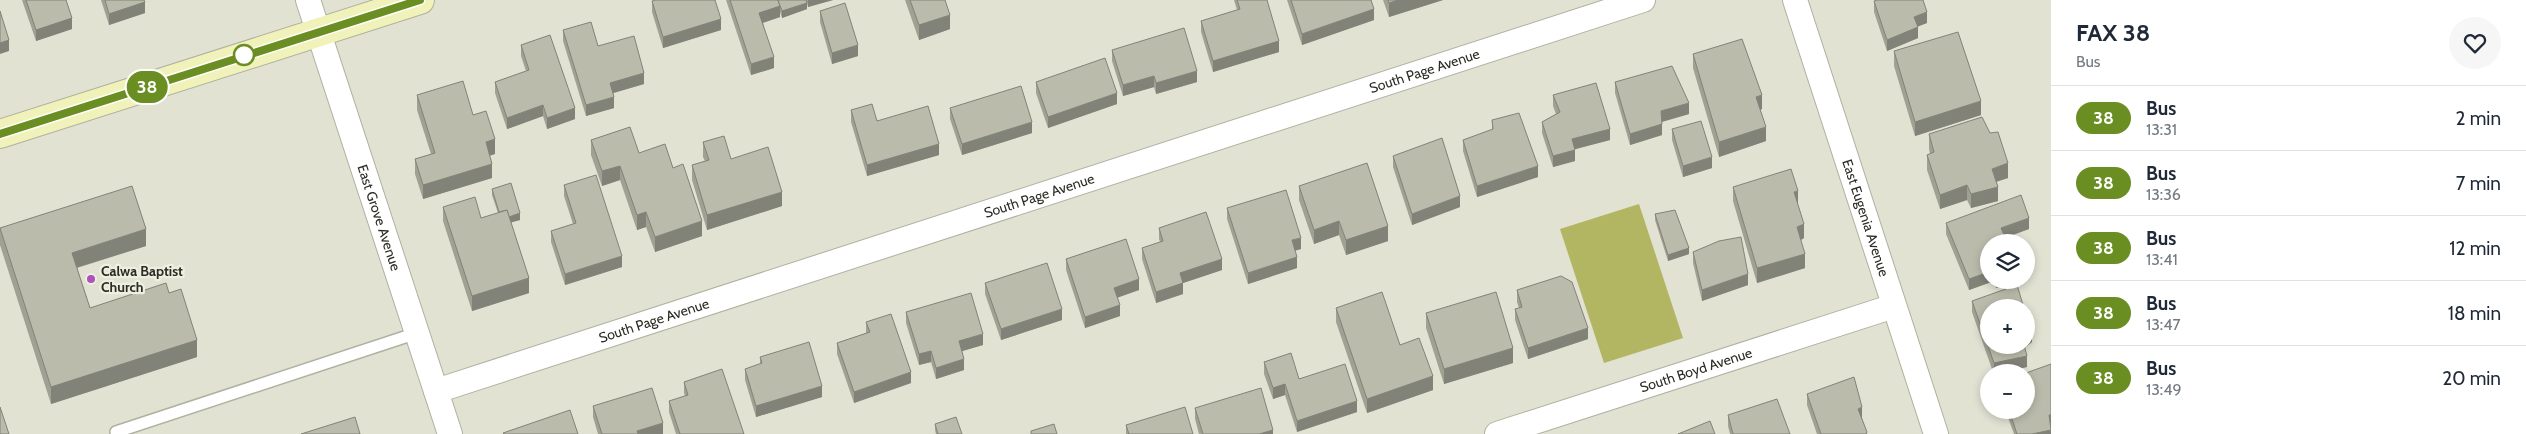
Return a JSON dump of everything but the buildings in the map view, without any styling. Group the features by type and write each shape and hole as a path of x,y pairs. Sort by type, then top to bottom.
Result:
{"main road":[{"path":"0,134 420,0"}],"street":[{"name":"East Grove Avenue","path":"308,0 450,434"},
{"name":"South Page Avenue","path":"436,392 1643,0"},
{"name":"East Eugenia Avenue","path":"1795,0 1936,434"},
{"name":"South Boyd Avenue","path":"1497,434 1894,306"}],"lane":[{"path":"116,432 417,333"}],"green space":[{"path":"1639,204 1683,338 1604,363 1560,229"}],"bus line":[{"name":"38","path":"0,134 420,0"}],"place":[{"name":"Calwa Baptist Church","path":"91,279"}]}
